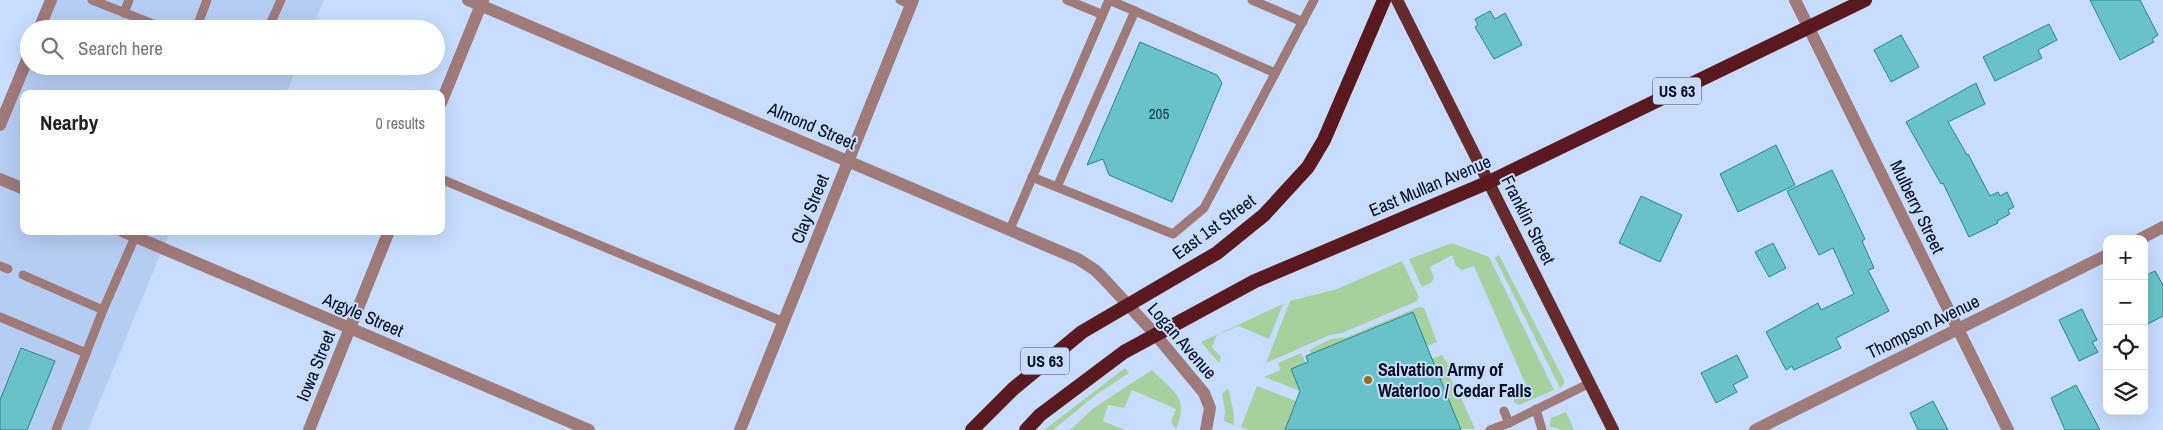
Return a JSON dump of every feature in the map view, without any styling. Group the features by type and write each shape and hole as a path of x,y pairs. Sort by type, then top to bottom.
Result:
{"highway":[{"name":"East 1st Street","path":"1127,305 1169,283 1242,235 1264,215 1308,167 1324,140 1349,87 1384,0"},
{"name":"East Mullan Avenue","path":"1026,430 1040,416 1093,374 1155,334 1255,281 1489,182 1865,0"},
{"name":"US 63","path":"972,430 1046,360 1082,332 1127,305"}],"main road":[{"name":"Franklin Street","path":"1397,0 1613,430"}],"street":[{"path":"43,20 51,0"},
{"name":"Almond Street","path":"468,0 482,3 1078,259 1095,270 1127,305"},
{"name":"Mulberry Street","path":"1795,0 2008,430"},
{"name":"Clay Street","path":"740,430 849,160 908,2"},
{"path":"445,93 482,3"},
{"path":"0,126 21,75"},
{"path":"0,179 20,187"},
{"path":"2148,235 2163,228"},
{"name":"Argyle Street","path":"131,235 589,430"},
{"name":"Iowa Street","path":"309,430 387,235"},
{"name":"Thompson Avenue","path":"1755,430 2103,258"},
{"name":"Logan Avenue","path":"1127,305 1155,334 1208,400 1210,415 1206,430"}],"lane":[{"path":"92,0 142,20"},
{"path":"124,13 129,0"},
{"path":"200,20 208,0"},
{"path":"272,20 281,0"},
{"path":"1067,0 1102,14"},
{"path":"1010,229 1109,0 1275,73"},
{"path":"1252,0 1303,22"},
{"path":"1032,177 1173,234 1204,208 1314,0"},
{"path":"1057,187 1135,11"},
{"path":"445,181 784,322"},
{"path":"56,430 103,310 135,237"},
{"path":"23,275 103,310"},
{"path":"0,317 86,354"},
{"path":"1490,430 1509,423 1590,383"},
{"path":"1536,409 1542,430"},
{"path":"1504,411 1509,423"}],"shaded area":[{"path":"51,0 324,0 316,20 43,20"},
{"path":"25,75 293,75 288,90 20,90 20,235 168,235 88,430 0,430 0,125"}],"green space":[{"path":"1452,243 1489,257 1554,390 1519,405 1514,402 1514,396 1526,385 1474,266 1462,270 1456,266 1452,255 1430,267 1434,278 1431,283 1422,287 1409,259"},
{"path":"1499,255 1564,380 1564,384 1560,388 1495,258"},
{"path":"1402,261 1419,297 1417,301 1342,333 1330,335 1266,363 1290,301 1337,289"},
{"path":"1283,304 1269,339 1239,326 1217,335 1212,347 1221,357 1219,363 1201,342"},
{"path":"1419,307 1424,308 1437,342 1427,346 1413,312 1311,354 1309,350 1331,339 1347,337"},
{"path":"1301,353 1306,363 1291,369 1300,391 1264,377 1280,370 1278,363"},
{"path":"1442,355 1449,366 1446,368 1475,429 1461,429 1432,359"},
{"path":"1125,368 1129,373 1097,394 1053,430 1044,430"},
{"path":"1152,370 1173,390 1180,402 1180,418 1176,429 1171,422 1176,409 1132,390 1124,408 1108,405 1103,421 1125,430 1070,430 1095,407"},
{"path":"1257,386 1296,401 1285,430 1248,430 1241,427"},
{"path":"1228,388 1234,414 1234,425 1224,421 1225,411 1222,394"},
{"path":"1566,412 1574,430 1562,430 1549,426 1551,418"}],"building":[{"path":"2090,0 2140,0 2158,35 2152,39 2154,42 2120,60"},
{"path":"1490,11 1495,19 1505,13 1522,45 1494,59 1475,27 1478,25 1475,19"},
{"path":"2049,24 2057,40 2038,50 2042,58 1995,81 1983,57"},
{"path":"1901,35 1919,67 1891,82 1874,50"},
{"path":"1140,42 1217,75 1222,83 1172,202 1109,175 1103,159 1087,165"},
{"path":"1976,83 1985,104 1948,122 1968,154 1990,196 1998,192 2000,196 2007,192 2014,207 2008,210 2010,214 1997,221 1998,223 1969,237 1943,183 1941,184 1906,122"},
{"path":"1776,145 1795,185 1738,212 1720,174"},
{"path":"1832,170 1865,239 1862,241 1874,268 1868,270 1889,311 1836,338 1841,348 1794,370 1792,366 1786,370 1766,332 1818,303 1821,310 1854,294 1833,248 1819,255 1787,191"},
{"path":"1641,196 1682,215 1660,262 1619,243"},
{"path":"1773,243 1786,268 1769,277 1755,252"},
{"path":"2155,271 2163,285 2163,316 2148,324 2148,280 2148,274"},
{"path":"2082,309 2097,340 2092,342 2098,352 2079,361 2059,320"},
{"name":"Salvation Army of Waterloo / Cedar Falls","path":"1413,312 1461,430 1285,430 1300,391 1291,369 1308,362 1306,356"},
{"path":"21,348 55,361 27,430 0,430 0,400"},
{"path":"1737,355 1748,377 1733,385 1737,392 1716,403 1701,373"},
{"path":"2076,385 2100,430 2065,430 2051,398"},
{"path":"1933,401 1948,430 1918,430 1910,413"}],"place":[{"name":"Salvation Army of Waterloo / Cedar Falls","path":"1368,380"}]}
